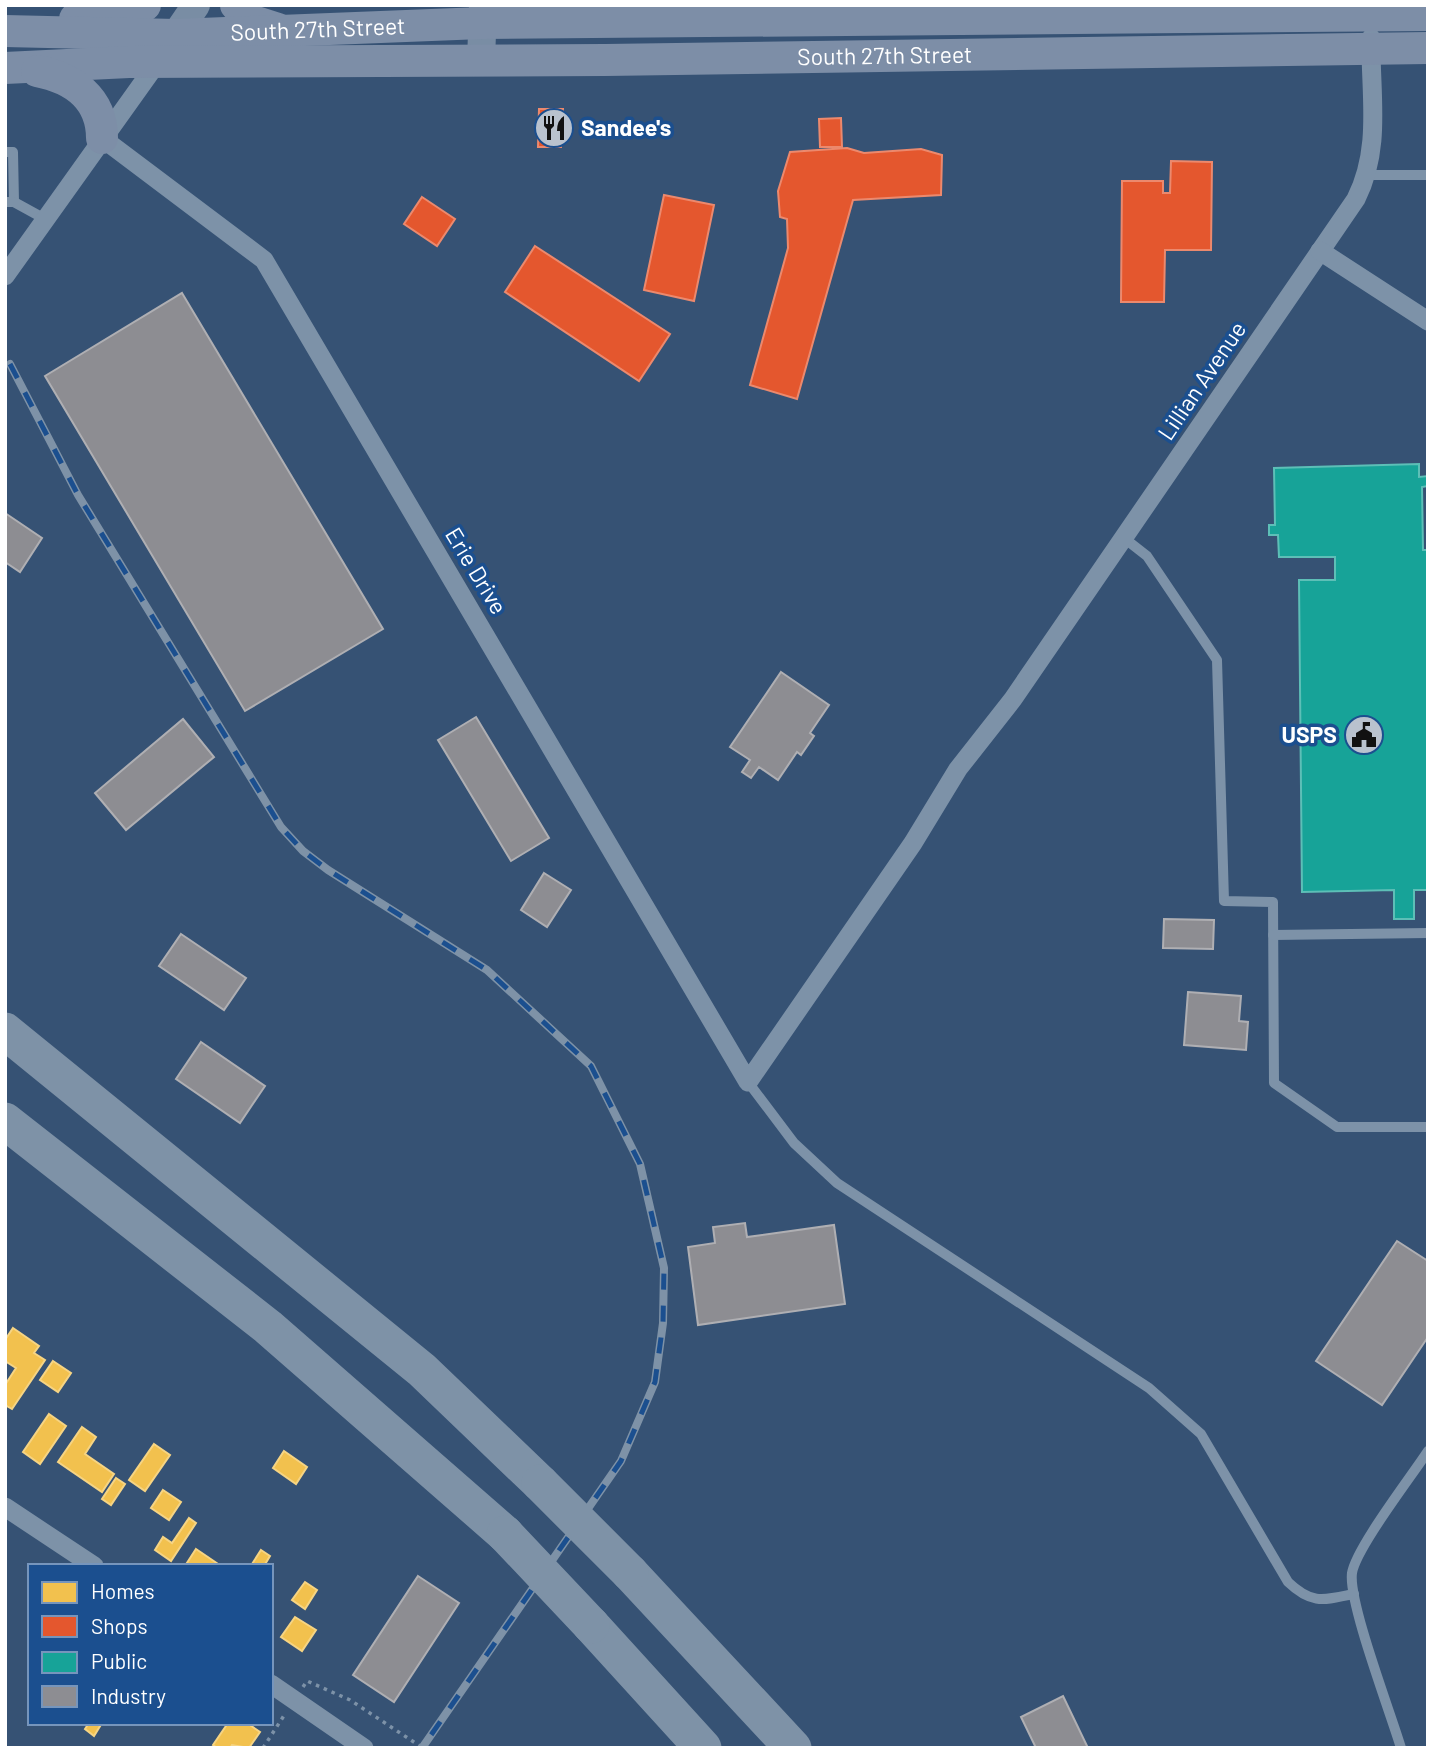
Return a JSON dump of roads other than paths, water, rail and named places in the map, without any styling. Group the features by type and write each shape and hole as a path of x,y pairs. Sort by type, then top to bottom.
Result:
{"highway":[{"path":"5,1031 422,1370 630,1573 793,1748"},
{"path":"5,1041 100,1108"},
{"path":"5,1121 268,1327 505,1534 703,1748"}],"main road":[{"path":"5,31 145,5"},
{"path":"157,62 196,5"},
{"path":"236,5 253,21 286,31"},
{"name":"South 27th Street","path":"5,31 176,35 286,31 373,20 482,14 1371,10 1428,15"},
{"path":"481,61 482,14"},
{"name":"South 27th Street","path":"12,67 157,62 481,61 1428,48"},
{"path":"12,67 61,77 82,90 97,112 102,138"}],"street":[{"path":"1368,175 1373,151 1371,10"},
{"path":"1074,52 1079,12"},
{"path":"5,276 157,62"},
{"name":"Erie Drive","path":"102,138 264,260 748,1082"},
{"name":"Lillian Avenue","path":"748,1082 913,843 958,769 1013,699 1124,538 1320,251 1368,175"},
{"path":"1320,251 1428,321"},
{"path":"5,1507 91,1564"},
{"path":"273,1685 354,1745"}],"lane":[{"path":"5,152 13,152 10,202 45,219"},
{"path":"1368,175 1428,175"},
{"path":"1124,538 1147,556 1217,660 1224,901 1273,902 1274,1083 1337,1127 1428,1127"},
{"path":"1273,935 1428,933"},
{"path":"748,1082 794,1143 837,1184 1149,1388 1201,1434 1288,1582 1304,1597 1324,1600 1354,1594"},
{"path":"1401,1748 1354,1594 1352,1574 1359,1554 1428,1451"}],"railway":[{"path":"10,364 78,495 281,827 303,851 328,870 487,970 591,1066 640,1164 664,1268 663,1323 655,1382 621,1461 422,1748"}],"place":[{"name":"Sandee's","path":"554,128"},
{"name":"USPS","path":"1364,735"}]}
